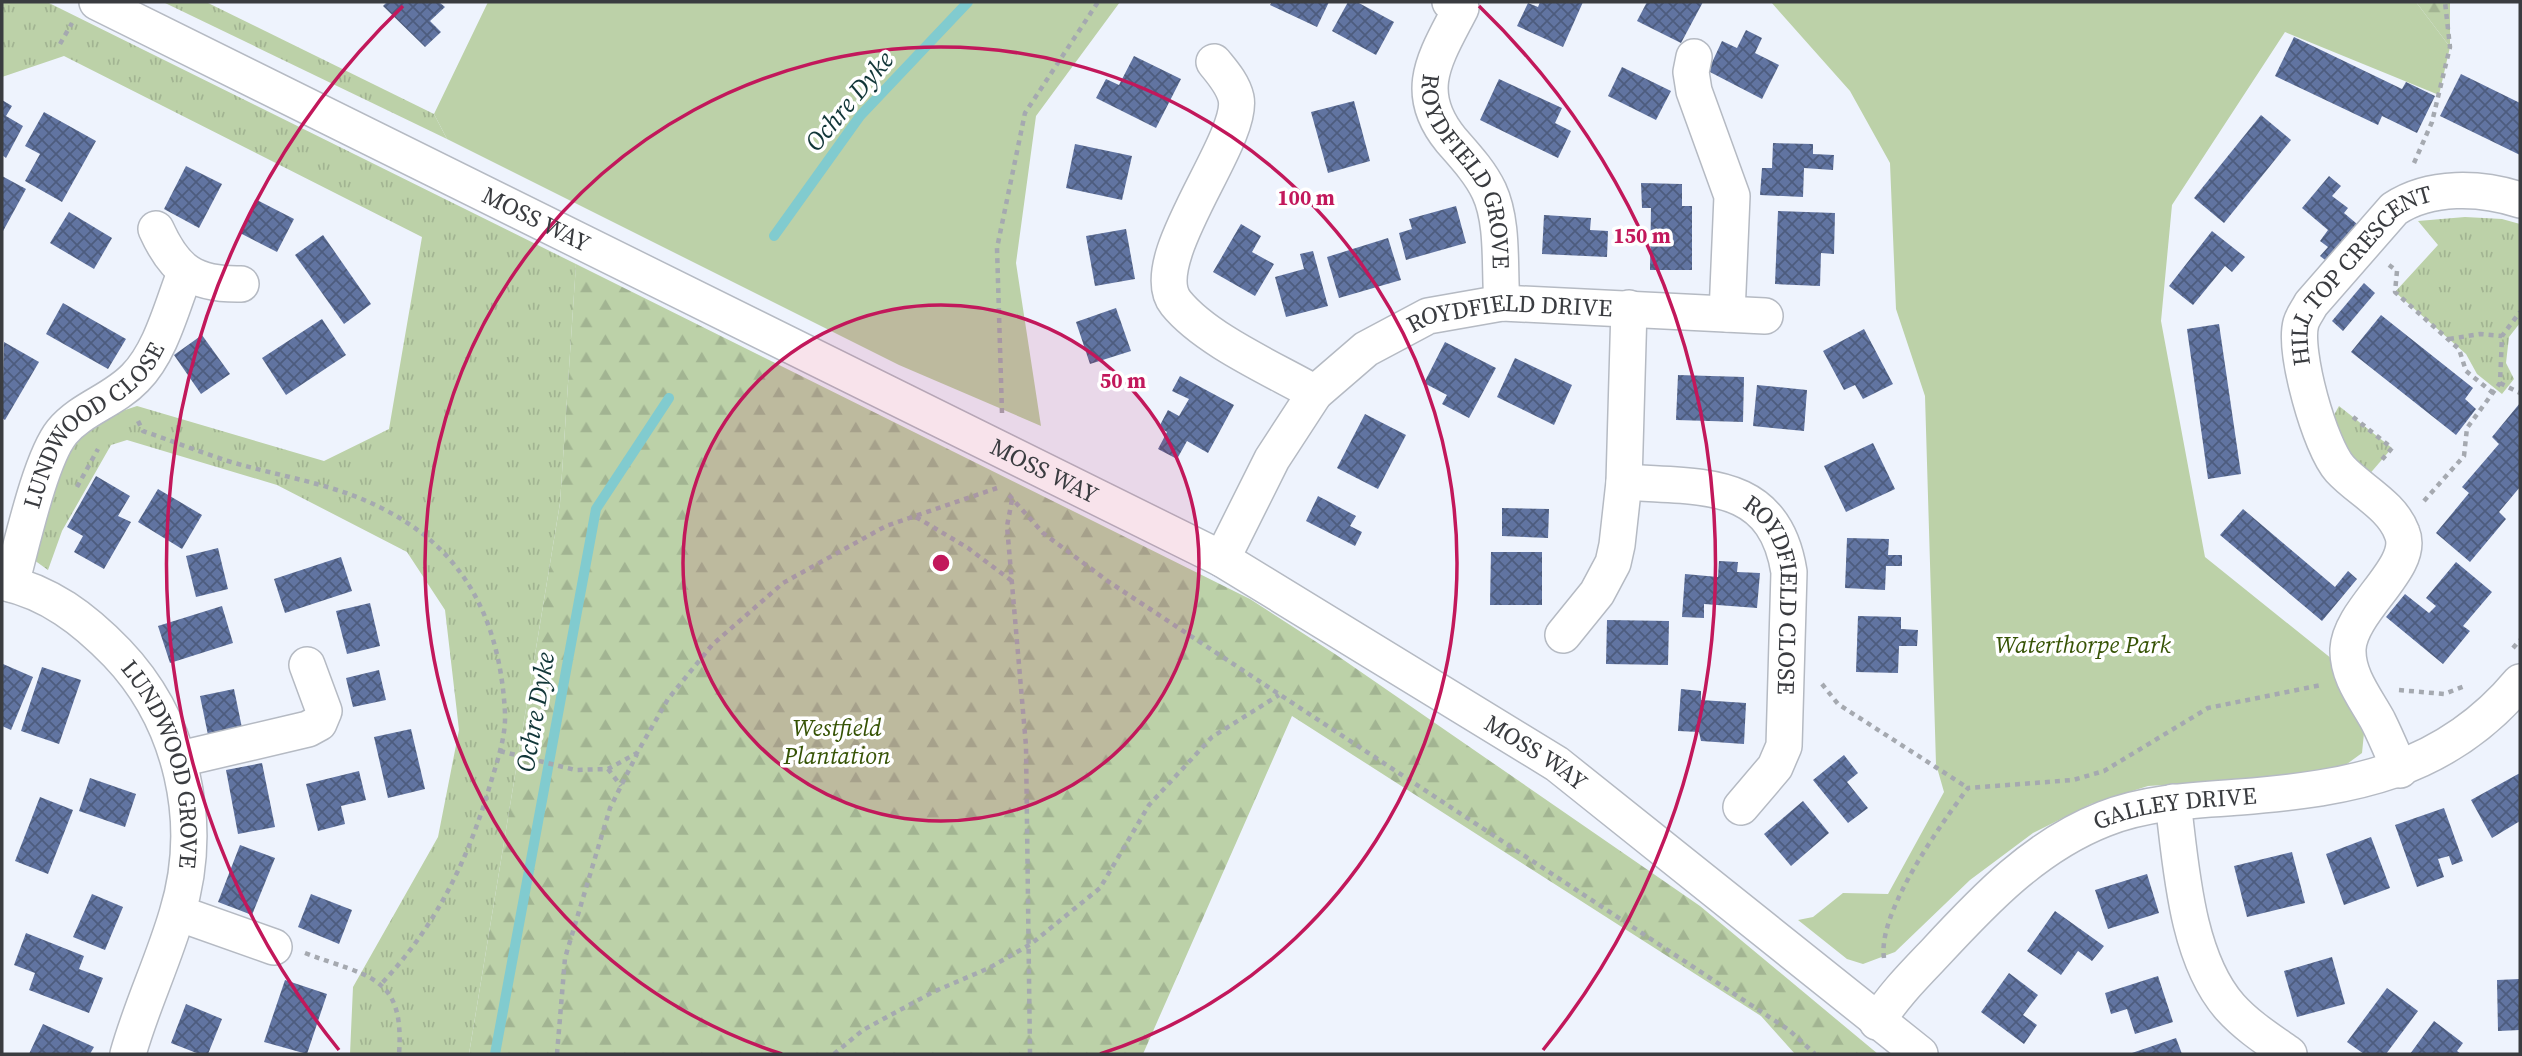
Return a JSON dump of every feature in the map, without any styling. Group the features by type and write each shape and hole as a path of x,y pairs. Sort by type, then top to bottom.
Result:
{"street":[{"name":"MOSS WAY","path":"97,2 1222,559 1557,764 1920,1054"},
{"name":"ROYDFIELD GROVE","path":"1455,5 1432,64 1429,90 1433,114 1479,173 1490,194 1496,216 1502,303"},
{"path":"1694,57 1690,72 1694,92 1732,196 1727,314"},
{"path":"1214,62 1227,78 1237,100 1230,128 1188,218 1171,264 1168,284 1174,301 1191,317 1218,337 1315,393"},
{"name":"HILL TOP CRESCENT","path":"2400,528 2397,521 2342,471 2328,454 2317,426 2300,338 2301,322 2311,304 2364,243 2394,209 2409,199 2431,193 2492,191 2520,200"},
{"path":"156,229 165,250 185,273 205,283 241,284"},
{"name":"LUNDWOOD CLOSE","path":"6,583 53,447 77,416 135,378 151,356 185,273"},
{"name":"ROYDFIELD DRIVE","path":"1222,559 1272,459 1315,393 1366,349 1428,316 1502,303 1765,316"},
{"path":"1563,635 1597,593 1613,563 1624,482 1629,308"},
{"name":"ROYDFIELD CLOSE","path":"1624,482 1725,490 1742,496 1760,508 1785,547 1789,572 1784,746 1775,767 1741,807"},
{"path":"2400,528 2404,537 2401,560 2353,625 2348,650 2355,682 2378,721 2400,770"},
{"name":"LUNDWOOD GROVE","path":"6,583 36,591 71,610 104,639 136,672 160,710 180,759 188,811 188,862 178,913 128,1054"},
{"path":"180,759 308,729 319,723 324,711 307,665"},
{"name":"GALLEY DRIVE","path":"1877,1022 1891,1000 1983,900 2046,849 2105,819 2173,802 2285,793 2400,770 2462,737 2495,712 2512,669"},
{"path":"2173,802 2184,887 2199,948 2212,981 2229,1006 2248,1025 2289,1054"},
{"path":"178,913 274,947"}],"path":[{"path":"1004,450 997,248 1025,113 1098,2"},
{"path":"2394,209 2432,122 2450,47 2445,2"},
{"path":"2364,243 2397,271 2395,292 2459,349 2466,371 2493,393"},
{"path":"2400,528 2464,456 2467,428 2500,383 2502,336 2520,312"},
{"path":"2448,339 2480,334 2502,336"},
{"path":"2500,383 2520,393"},
{"path":"122,389 143,431"},
{"path":"134,429 229,461 349,491 413,526 455,566 476,592 497,660 505,715 500,751 474,841 440,907 405,958 382,983"},
{"path":"73,495 104,437"},
{"path":"557,1054 565,958 610,808 668,699 712,645 783,583 886,526 1001,486 1042,533 1109,582 1789,1030 1815,1054"},
{"path":"1013,499 1007,526 1026,746 1031,944 1030,1054"},
{"path":"915,516 968,548 1012,581"},
{"path":"2512,669 2520,640"},
{"path":"1787,644 1838,704 1968,788"},
{"path":"2355,682 2406,692 2444,694 2467,685"},
{"path":"834,1054 863,1030 933,992 989,968 1031,944 1100,888 1149,805 1212,737 1279,695"},
{"path":"500,751 571,769 608,769 637,753"},
{"path":"608,769 621,786"},
{"path":"274,947 292,948 382,983 395,1000 399,1054"}],"green space":[{"path":"2,2 47,2 576,264 560,503 469,1054 350,1054 353,987 438,837 459,730 445,610 407,552 277,485 127,440 111,445 62,531 48,570 34,560 52,492 74,440 116,413 137,406 324,461 389,429 422,237 64,56 2,77"},
{"path":"163,2 206,2 434,114 447,139"},
{"path":"488,2 1120,2 1036,116 1016,263 1041,426 899,365 447,139 434,114"},
{"name":"Waterthorpe Park","path":"1771,2 2416,2 2450,47 2439,95 2285,32 2172,205 2161,321 2205,557 2332,659 2365,723 2362,753 2340,769 2317,775 2148,786 2091,804 2033,833 1970,880 1895,952 1863,964 1847,959 1798,920 1813,917 1843,893 1888,894 1944,792 1936,764 1925,396 1896,309 1890,163 1850,91"},
{"path":"2416,2 2450,2 2450,47"},
{"path":"2465,217 2502,219 2520,224 2520,323 2509,337 2506,363 2514,379 2502,394 2477,374 2466,354 2395,292 2438,245 2418,221"},
{"name":"Westfield Plantation","path":"576,264 1250,599 1335,654 1700,906 1878,1054 1795,1054 1761,1016 1292,716 1143,1054 469,1054 560,503"},
{"path":"2339,406 2392,448 2367,477 2329,424"}],"building":[{"path":"387,2 439,2 445,7 430,21 441,32 425,47 383,6"},
{"path":"1272,2 1329,2 1317,27 1270,5"},
{"path":"1348,2 1357,2 1394,22 1376,55 1332,31"},
{"path":"1540,2 1583,2 1563,47 1517,26 1528,3 1538,7"},
{"path":"1647,2 1703,2 1681,43 1637,21"},
{"path":"1746,30 1762,38 1755,53 1779,65 1762,99 1708,71 1722,41 1737,48"},
{"path":"2294,37 2402,89 2406,82 2435,96 2417,133 2382,116 2378,125 2275,76"},
{"path":"1134,56 1181,79 1156,128 1096,98 1106,79 1119,85"},
{"path":"1622,67 1671,91 1656,120 1608,96"},
{"path":"2461,74 2520,103 2520,155 2440,116"},
{"path":"1499,79 1562,108 1555,123 1571,131 1558,158 1480,120"},
{"path":"2,100 12,106 6,116 23,126 6,158 2,155"},
{"path":"1354,101 1370,161 1328,173 1311,112"},
{"path":"44,112 96,141 62,202 25,181 40,154 25,146"},
{"path":"2261,115 2291,140 2224,223 2194,198"},
{"path":"1773,143 1813,144 1813,154 1834,155 1833,170 1804,168 1803,197 1760,195 1762,168 1772,168"},
{"path":"1075,144 1132,156 1122,200 1066,188"},
{"path":"186,166 222,184 199,228 164,209"},
{"path":"2,176 26,189 2,233"},
{"path":"2329,176 2341,186 2332,196 2348,208 2344,213 2363,229 2333,266 2320,256 2328,247 2320,241 2328,230 2302,208"},
{"path":"1641,183 1682,184 1682,206 1692,206 1692,270 1650,270 1651,208 1642,208"},
{"path":"257,200 294,219 277,252 240,233"},
{"path":"1456,206 1466,243 1406,260 1399,233 1412,229 1409,219"},
{"path":"1778,211 1835,213 1834,254 1821,253 1820,286 1775,284"},
{"path":"69,212 112,238 94,269 50,243"},
{"path":"1544,215 1591,218 1590,230 1608,231 1607,257 1542,254"},
{"path":"1241,224 1261,236 1252,252 1274,264 1255,296 1213,272"},
{"path":"1126,229 1135,279 1095,286 1086,236"},
{"path":"2212,231 2245,257 2232,272 2225,266 2193,305 2169,286"},
{"path":"323,235 371,304 344,324 295,255"},
{"path":"1388,238 1401,280 1339,298 1327,257"},
{"path":"1313,251 1328,306 1286,317 1275,277 1304,269 1300,254"},
{"path":"2364,283 2375,293 2343,331 2332,321"},
{"path":"63,303 126,339 108,369 46,334"},
{"path":"1116,308 1131,351 1090,364 1076,322"},
{"path":"2381,315 2473,388 2465,399 2476,409 2456,435 2351,352"},
{"path":"322,319 346,355 286,395 262,358"},
{"path":"2219,324 2241,474 2208,479 2187,329"},
{"path":"1864,329 1893,384 1863,399 1855,385 1844,390 1823,351"},
{"path":"202,335 230,374 201,394 174,355"},
{"path":"4,342 39,362 5,420 2,418"},
{"path":"1445,342 1496,368 1469,418 1442,404 1447,395 1424,383"},
{"path":"1515,358 1572,385 1554,425 1497,397"},
{"path":"1678,375 1744,377 1743,422 1676,420"},
{"path":"1180,376 1234,405 1208,453 1187,441 1177,459 1158,449 1167,432 1159,427 1168,410 1179,416 1189,399 1172,391"},
{"path":"1757,385 1807,390 1804,431 1753,426"},
{"path":"2520,403 2520,487 2499,512 2506,519 2470,562 2436,533 2469,493 2462,487 2499,444 2492,437"},
{"path":"1365,414 1406,435 1378,489 1337,468"},
{"path":"1873,443 1895,489 1846,512 1824,466"},
{"path":"96,476 130,496 118,516 131,522 104,569 74,552 83,536 67,527"},
{"path":"158,489 202,515 182,549 138,522"},
{"path":"1318,496 1356,516 1350,526 1362,532 1355,546 1306,521"},
{"path":"1502,508 1549,509 1548,538 1502,536"},
{"path":"2243,509 2335,587 2348,571 2357,579 2322,621 2220,535"},
{"path":"1847,538 1889,539 1888,555 1902,555 1902,566 1886,566 1885,590 1845,588"},
{"path":"218,548 228,589 196,597 186,556"},
{"path":"1491,552 1542,552 1542,605 1490,605"},
{"path":"341,557 352,591 285,613 274,579"},
{"path":"1719,561 1738,562 1737,572 1760,573 1757,608 1704,604 1704,618 1682,617 1685,574 1718,577"},
{"path":"2456,562 2492,592 2463,626 2470,631 2443,664 2386,617 2405,594 2429,613 2436,606 2426,598"},
{"path":"370,603 380,646 347,654 336,611"},
{"path":"222,606 233,643 170,663 158,626"},
{"path":"1858,616 1901,617 1901,629 1918,630 1917,646 1899,646 1898,673 1856,672"},
{"path":"1607,620 1669,621 1668,665 1606,664"},
{"path":"3,664 33,677 11,730 2,726"},
{"path":"42,667 81,680 59,744 21,731"},
{"path":"379,670 386,700 353,707 346,678"},
{"path":"234,689 242,728 208,735 200,696"},
{"path":"1681,689 1701,691 1701,700 1746,703 1744,744 1701,741 1699,732 1678,731"},
{"path":"411,729 425,789 388,798 374,737"},
{"path":"1844,755 1858,773 1847,782 1868,808 1848,823 1813,780"},
{"path":"262,763 275,827 238,834 226,770"},
{"path":"359,771 366,800 341,806 345,824 318,831 306,784"},
{"path":"2520,773 2520,821 2492,838 2471,800"},
{"path":"90,778 136,794 125,827 79,811"},
{"path":"40,797 73,810 48,874 15,861"},
{"path":"1803,801 1829,833 1791,866 1764,834"},
{"path":"2444,808 2463,861 2452,865 2449,856 2438,859 2444,877 2417,887 2395,825"},
{"path":"2371,837 2390,888 2344,905 2326,854"},
{"path":"240,845 275,858 252,915 218,902"},
{"path":"2292,852 2305,903 2247,917 2234,866"},
{"path":"2147,874 2159,913 2108,929 2095,890"},
{"path":"92,894 123,907 105,950 73,937"},
{"path":"311,894 352,910 339,944 298,927"},
{"path":"2055,911 2104,946 2092,961 2078,951 2061,975 2027,951"},
{"path":"26,933 84,956 79,969 103,978 89,1013 29,990 35,973 14,965"},
{"path":"2332,957 2345,1004 2297,1017 2284,971"},
{"path":"2009,973 2038,995 2023,1015 2037,1025 2024,1044 1981,1012"},
{"path":"2158,976 2173,1022 2135,1034 2127,1009 2111,1014 2105,993"},
{"path":"2520,979 2520,1030 2498,1031 2497,980"},
{"path":"285,980 327,994 307,1054 264,1042"},
{"path":"2387,988 2418,1011 2386,1054 2364,1054 2347,1042"},
{"path":"186,1004 222,1019 208,1054 199,1054 171,1043"},
{"path":"2434,1021 2463,1043 2457,1051 2461,1054 2410,1054"},
{"path":"43,1024 94,1047 90,1054 29,1054"},
{"path":"2176,1038 2182,1054 2129,1054"}],"waterway":[{"name":"Ochre Dyke","path":"774,236 860,116 968,2"},
{"name":"Ochre Dyke","path":"495,1054 596,509 669,398"}]}
